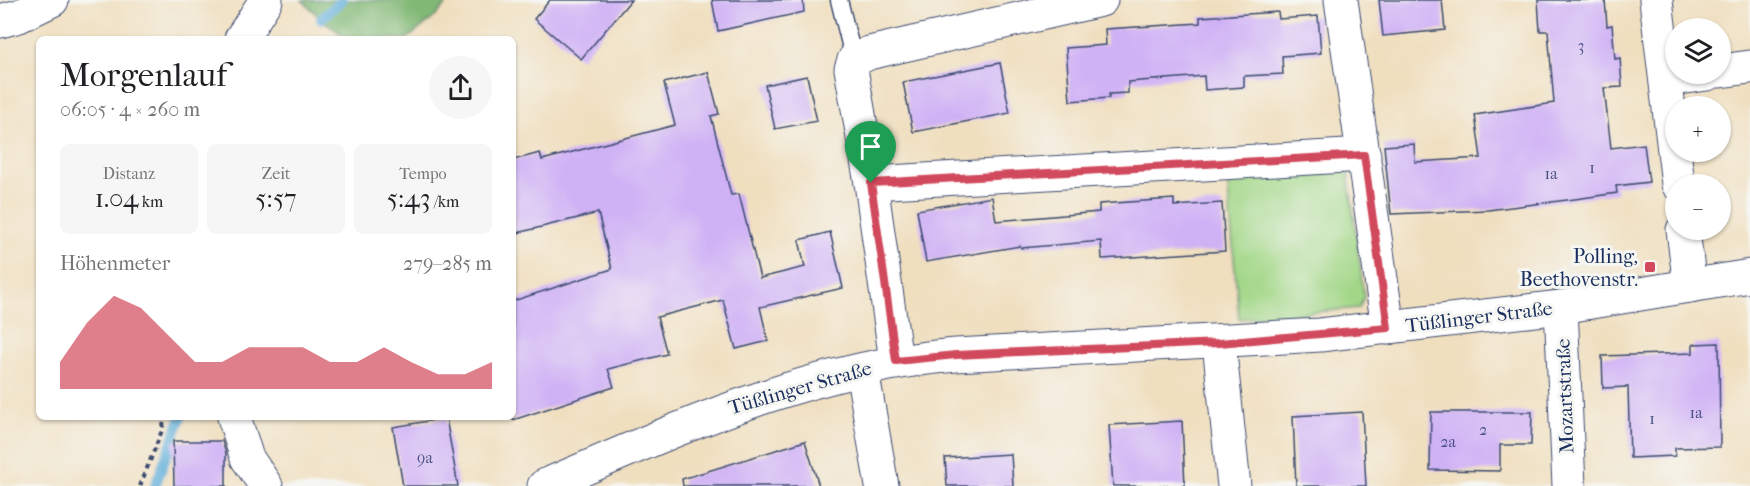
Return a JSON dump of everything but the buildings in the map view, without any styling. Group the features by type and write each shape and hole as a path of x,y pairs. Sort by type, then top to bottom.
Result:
{"street":[{"path":"0,21 19,16 52,0"},
{"path":"243,36 266,0"},
{"path":"896,361 871,183 851,69 854,60 869,53 1101,0"},
{"path":"1341,0 1388,328"},
{"path":"1656,0 1665,72"},
{"path":"1731,69 1750,66"},
{"path":"1666,84 1677,174"},
{"path":"871,183 1364,155"},
{"path":"1684,240 1690,286"},
{"name":"Tüßlinger Straße","path":"544,486 740,404 806,383 896,361 956,355 1219,343 1388,328 1561,307 1750,276"},
{"name":"Mozartstraße","path":"1561,307 1569,486"},
{"path":"1219,343 1234,486"},
{"path":"862,370 882,486"},
{"path":"235,420 247,458 266,486"}],"lane":[{"path":"839,0 854,60"}],"path":[{"path":"140,486 163,428 164,420"}],"green space":[{"path":"302,0 450,0 436,16 411,36 344,36 321,19"},
{"path":"1339,167 1348,173 1364,297 1359,308 1239,319 1227,176"}],"waterway":[{"path":"321,19 342,0"},
{"path":"155,486 180,420"}],"place":[{"name":"Polling, Beethovenstr.","path":"1650,267"}],"route":[{"path":"1364,155 1388,328 1219,343 956,355 896,361 871,183 1364,155"}]}
